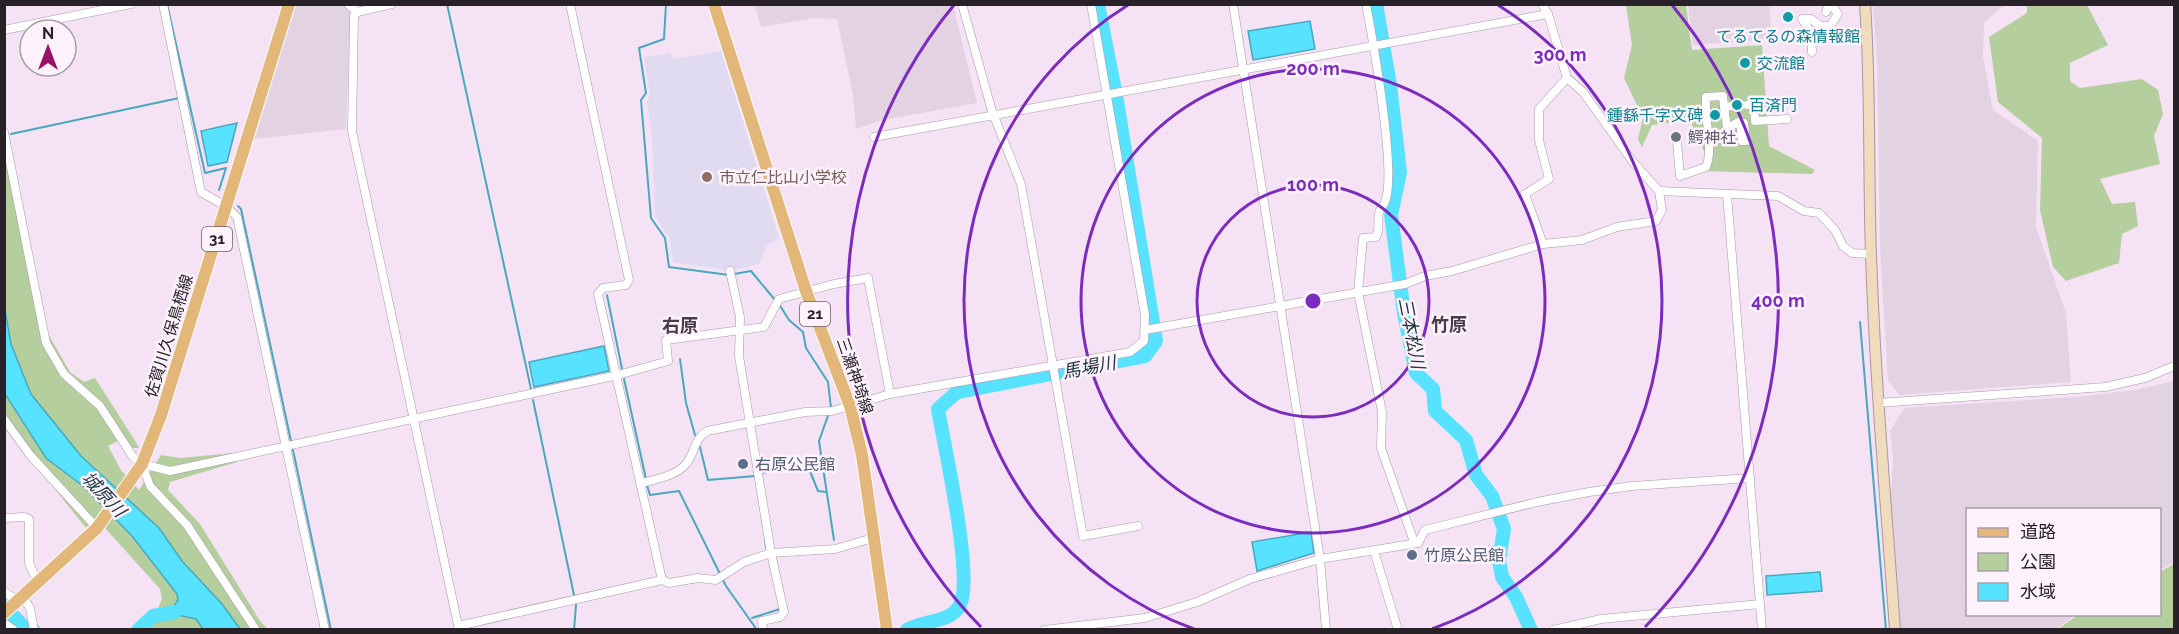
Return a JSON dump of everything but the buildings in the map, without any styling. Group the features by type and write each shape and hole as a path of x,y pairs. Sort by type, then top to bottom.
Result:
{"main road":[{"name":"佐賀川久保鳥栖線","path":"21,599 97,528 140,467 161,415 289,4"},
{"name":"三瀬神埼線","path":"714,4 806,291 850,406 862,455 887,630"},
{"name":"31","path":"4,613 21,599"}],"street":[{"path":"4,30 131,4"},
{"path":"163,4 201,192 227,207 237,218 325,630"},
{"path":"348,4 357,12"},
{"path":"392,4 357,12 354,15 352,131 459,628 662,580 669,583 722,577 744,562 771,553 835,549 873,538"},
{"path":"570,4 629,280 626,285 603,288 598,294 618,375 662,580"},
{"path":"962,4 992,111 996,116 1021,184 1083,537 1138,525"},
{"path":"642,483 677,472 687,462 699,436 707,431 805,412 828,412 890,394 1130,352 1144,341 1145,315 1091,4"},
{"path":"1233,4 1320,559 1326,630"},
{"path":"1366,4 1380,89 1387,186 1385,202 1379,211 1380,230 1376,237 1363,238 1358,292 1382,412 1382,448 1414,542"},
{"path":"1145,330 1405,284 1425,276 1452,271 1543,244 1582,240 1617,227 1656,221 1662,210 1659,191 1633,162 1583,92 1567,78 1548,14 1542,4"},
{"path":"1864,4 1869,65 1871,254 1878,403 1895,630"},
{"path":"1812,52 1811,32 1802,20 1811,19 1820,26 1830,26 1838,14 1832,6 1828,6 1826,12"},
{"path":"874,137 1548,14"},
{"path":"1543,244 1525,194 1549,179 1539,140 1539,109 1567,78"},
{"path":"1677,142 1680,176 1706,167 1710,156 1704,115 1706,97 1723,96 1729,140"},
{"path":"1724,107 1754,104 1755,122 1786,119"},
{"path":"1728,128 1740,121 1742,141 1746,141 1744,123"},
{"path":"4,132 46,343 64,374 100,406 150,486 187,525 256,630"},
{"path":"1659,191 1682,188 1727,194 1778,196 1804,211 1819,213 1835,230 1843,246 1852,252 1871,254"},
{"path":"1727,194 1762,630"},
{"path":"730,271 740,318 739,356 771,553 784,612 780,617 762,621 763,630"},
{"path":"140,467 170,471 618,375 668,361 666,340 739,333 764,327 779,299 868,278 890,394"},
{"path":"1878,403 2105,387 2145,378 2175,366"},
{"path":"4,419 30,455 97,528"},
{"path":"1044,630 1145,618 1197,602 1250,579 1320,559 1418,543 1425,530 1545,500 1632,486 1750,478"},
{"path":"4,518 29,519 29,563 38,583"},
{"path":"1374,551 1398,630"},
{"path":"4,592 21,599 30,614 34,630"},
{"path":"1553,630 1601,619 1760,604"},
{"path":"4,623 14,630"}],"shaded area":[{"path":"296,5 342,5 350,11 346,129 254,139"},
{"path":"755,5 953,5 977,103 883,120 856,129 853,95 837,19 814,18 761,27"},
{"path":"1688,5 1769,5 1772,39 1693,45"},
{"path":"1873,5 2004,5 1984,23 1983,57 1993,110 2038,141 2036,227 2066,313 2071,382 1900,395 1888,381 1880,248 1877,58"},
{"name":"市立仁比山小学校","path":"721,51 779,238 767,245 759,264 730,271 673,262 669,237 655,216 652,138 647,102 650,95 644,57 669,53 674,59"},
{"path":"2174,381 2174,562 2161,569 2161,508 1966,508 1966,616 2074,616 2056,629 1901,629 1891,499 1893,457 1890,431 1904,408 2076,397 2135,390"}],"green space":[{"path":"1626,5 1686,5 1692,50 1762,45 1769,146 1815,170 1812,174 1701,171 1707,158 1690,120 1652,125 1642,147 1638,139 1643,118 1624,78 1632,45"},
{"path":"2027,5 2087,5 2108,45 2070,63 2070,81 2080,88 2142,79 2158,90 2163,114 2154,136 2160,164 2100,179 2112,204 2135,202 2138,226 2122,234 2119,263 2066,281 2053,267 2040,210 2042,138 1998,102 1989,37 2027,13"},
{"path":"4,117 47,332 70,372 84,382 95,378 134,439 139,448 133,448 124,438 108,446 121,470 139,490 161,455 180,458 234,453 237,462 170,482 168,490 200,524 260,621 268,629 240,629 222,604 182,561 159,528 81,456 31,394 11,344 5,304"},
{"path":"4,394 46,458 83,486 132,536 177,594 178,600 173,607 156,613 162,599 160,589 96,518 86,528 5,426"},
{"path":"2174,564 2174,629 2058,629 2077,616 2161,616 2161,571"},
{"path":"178,615 197,619 203,629 149,630 157,619"}],"water":[{"path":"1310,21 1315,49 1253,60 1248,31"},
{"path":"237,123 227,162 208,166 201,131"},
{"name":"城原川","path":"4,304 11,344 31,394 81,456 159,528 182,561 222,604 240,629 203,629 196,619 178,615 157,619 156,613 173,607 178,600 177,594 132,536 83,486 46,458 5,394"},
{"path":"604,346 609,371 534,387 529,362"},
{"path":"1311,532 1314,553 1257,571 1252,542"},
{"path":"1820,572 1822,591 1767,595 1766,576"}],"waterway":[{"path":"167,4 205,173 226,168 219,190"},
{"path":"447,4 531,389"},
{"path":"666,4 664,39 639,48 646,93 641,100 651,218 665,238 669,267 729,275"},
{"name":"馬場川","path":"907,630 943,618 956,611 960,605 963,590 961,540 938,409 957,392 1145,356 1156,341 1117,101 1098,4"},
{"name":"三本松川","path":"1376,4 1390,85 1400,172 1391,215 1404,313 1416,373 1433,389 1435,411 1466,440 1476,475 1492,496 1504,529 1499,560 1502,577 1516,597 1531,630"},
{"path":"11,134 179,98"},
{"path":"238,206 241,209 291,441"},
{"path":"734,274 751,271 775,300"},
{"path":"607,295 622,369"},
{"path":"779,304 789,320 803,332 806,348 828,382 831,408"},
{"path":"1860,322 1886,630"},
{"path":"680,359 686,403 695,435"},
{"path":"624,379 646,479"},
{"path":"533,400 574,595"},
{"path":"829,413 819,441 834,540"},
{"path":"700,447 708,480 755,476"},
{"path":"293,450 331,630"},
{"path":"762,473 807,464 818,491 826,492"},
{"path":"647,485 650,495 679,491 726,586 757,630"},
{"path":"765,536 766,548"},
{"path":"574,630 576,605"},
{"path":"4,606 24,627 33,630"},
{"path":"752,618 780,609"},
{"path":"138,630 153,616 175,612"}],"place":[{"name":"てるてるの森情報館","path":"1788,17"},
{"name":"交流館","path":"1745,63"},
{"name":"百済門","path":"1737,105"},
{"name":"鍾繇千字文碑","path":"1715,115"},
{"name":"鰐神社","path":"1676,137"},
{"name":"市立仁比山小学校","path":"707,177"},
{"name":"右原公民館","path":"743,464"},
{"name":"竹原公民館","path":"1412,555"}],"district":[{"name":"竹原","path":"1449,324"},
{"name":"右原","path":"680,325"}]}
